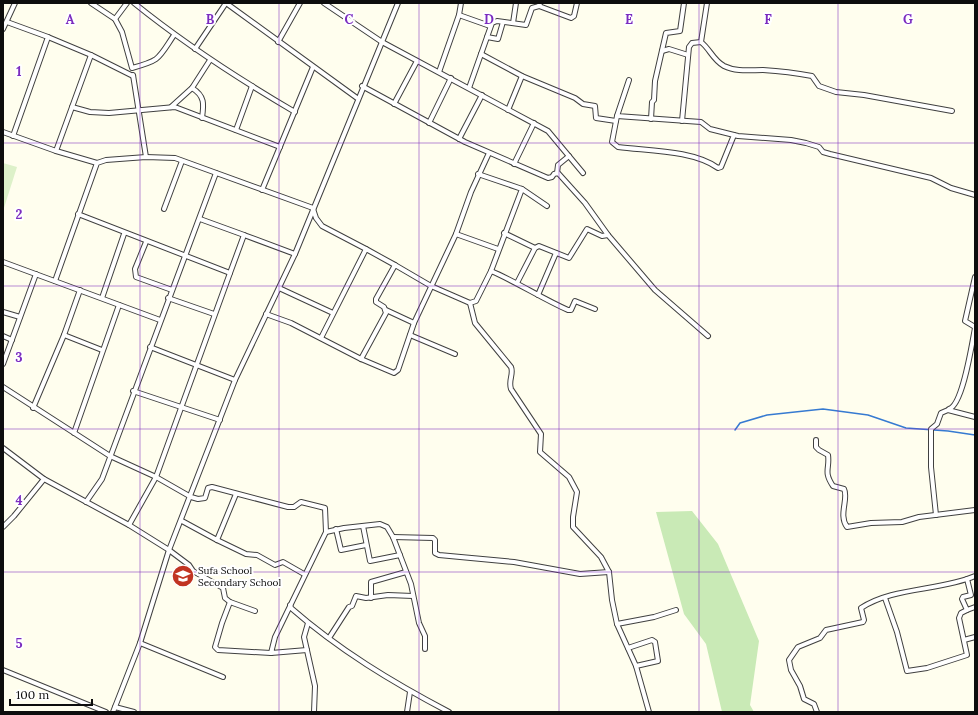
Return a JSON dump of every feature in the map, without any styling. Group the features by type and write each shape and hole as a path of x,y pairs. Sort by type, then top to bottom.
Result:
{"street":[{"path":"3,29 15,3"},
{"path":"91,3 116,18 122,32 134,76 146,157"},
{"path":"116,18 127,3"},
{"path":"134,3 174,35 210,60 295,112"},
{"path":"195,49 226,3 357,98"},
{"path":"278,42 300,3"},
{"path":"324,3 382,42 548,131 583,173"},
{"path":"113,712 140,643 169,550 182,521 235,380 295,254 328,175 357,98 398,3"},
{"path":"439,72 459,16 461,3"},
{"path":"513,24 516,3"},
{"path":"532,8 540,5 571,18 574,16 577,3"},
{"path":"651,119 655,81 666,33 680,31 684,3"},
{"path":"700,42 707,3"},
{"path":"528,4 532,8"},
{"path":"469,88 490,26 494,21 526,25 532,8"},
{"path":"459,16 490,26"},
{"path":"7,22 91,55 134,76"},
{"path":"487,37 498,39 503,22"},
{"path":"132,68 153,62 159,58 174,35"},
{"path":"13,136 48,37"},
{"path":"682,121 688,55 692,43 700,42 708,47 714,58 722,65 733,70 764,70 804,74 812,76 819,86 836,92 864,94 952,112"},
{"path":"662,51 669,50 688,55"},
{"path":"481,54 522,76 575,98 583,104 595,106 596,118 616,121"},
{"path":"56,151 91,55"},
{"path":"170,108 192,88 210,60"},
{"path":"394,104 416,61"},
{"path":"262,190 313,67"},
{"path":"508,110 522,76"},
{"path":"429,124 451,78"},
{"path":"629,80 616,121 612,142 618,147 668,153 705,160 718,168 721,167 734,136"},
{"path":"236,130 252,86"},
{"path":"362,86 429,124 489,153 548,178 557,173"},
{"path":"192,88 200,93 203,98 204,104 202,118"},
{"path":"459,139 482,95"},
{"path":"72,107 90,112 109,113 175,107 280,147"},
{"path":"618,116 701,122 710,129 734,136 791,140 806,143 819,147 823,152 931,178 951,188 975,195"},
{"path":"514,164 534,123"},
{"path":"3,132 56,151 98,163 106,160 167,157 313,208"},
{"path":"266,314 291,323 360,359 394,373 398,370 414,323 456,234 465,205 489,153"},
{"path":"569,156 558,164 557,173 585,203 608,235 655,290 708,336"},
{"path":"164,209 182,161"},
{"path":"55,281 78,214 98,163"},
{"path":"86,502 102,479 133,391 168,298 186,257 216,173"},
{"path":"478,174 522,190 547,206"},
{"path":"470,303 476,300 490,271 522,190"},
{"path":"313,208 316,218 322,226 431,286 470,303"},
{"path":"78,214 124,234 230,273"},
{"path":"200,219 295,254"},
{"path":"504,233 535,248 542,246 567,258 571,258 588,229 602,236 608,235"},
{"path":"102,298 124,234"},
{"path":"456,234 498,249"},
{"path":"129,525 156,477 244,235"},
{"path":"146,242 135,269 136,277 172,290"},
{"path":"517,282 535,248"},
{"path":"321,338 366,249"},
{"path":"538,295 556,253"},
{"path":"3,262 160,320"},
{"path":"395,265 376,299 377,304 386,310 414,323"},
{"path":"490,271 517,282 538,295 568,310 571,310 575,301 595,309"},
{"path":"3,364 36,274"},
{"path":"936,515 931,467 931,430 937,424 940,413 956,405 970,358 975,328 965,321 975,277"},
{"path":"279,288 333,313"},
{"path":"33,408 64,335 80,290"},
{"path":"168,298 214,314"},
{"path":"470,303 475,322 511,367 512,373 509,381 511,388 541,434 540,452 569,477 577,492 573,527 601,557 609,572 612,600 617,624 636,666 649,712"},
{"path":"74,433 119,305"},
{"path":"360,359 386,310"},
{"path":"3,312 20,317"},
{"path":"64,335 102,350"},
{"path":"410,335 455,354"},
{"path":"3,336 12,340"},
{"path":"150,347 235,380"},
{"path":"3,387 33,408 110,456 156,477 190,497 198,499 205,498 208,488 212,487 288,507 294,507 301,502 325,508 326,532 304,574 275,637 271,653"},
{"path":"133,391 220,420"},
{"path":"948,410 975,417"},
{"path":"816,440 816,447 828,455 826,473 830,481 833,486 844,489 846,493 843,513 847,527 871,522 902,522 919,517 975,510"},
{"path":"3,448 44,479 129,525 169,550 189,564 193,571 223,588 225,598 230,602 255,611"},
{"path":"3,527 14,516 44,479"},
{"path":"217,540 236,494"},
{"path":"182,521 246,554 257,554 275,565 283,562 304,574"},
{"path":"326,532 363,526 383,525 387,527 393,537 406,572 419,623 425,636 425,649"},
{"path":"363,526 368,560 371,562 400,555"},
{"path":"336,530 341,550 366,545"},
{"path":"393,537 433,538 435,540 435,553 439,555 514,562 580,574 609,572"},
{"path":"371,598 371,582 406,572"},
{"path":"817,712 814,704 804,699 800,686 791,670 790,660 798,648 820,638 826,630 863,622 864,620 861,608 884,598 975,576"},
{"path":"967,579 971,594 963,596 962,599 967,610"},
{"path":"329,638 349,607 352,606 356,596 371,598 388,595 413,596"},
{"path":"884,598 897,632 907,672 928,668 966,656 968,654 959,616 967,610 975,607"},
{"path":"230,602 222,623 215,647 216,650 271,653 307,650"},
{"path":"290,605 308,623 354,658 410,692 448,712"},
{"path":"617,624 654,617 676,610"},
{"path":"308,623 304,637 315,686 314,712"},
{"path":"964,640 975,637"},
{"path":"628,648 652,640 655,642 658,661 636,666"},
{"path":"140,643 223,677"},
{"path":"3,670 106,712"},
{"path":"407,712 410,692"},
{"path":"115,707 134,712"}],"green space":[{"path":"3,163 17,167 3,211"},
{"path":"692,511 718,544 759,641 750,705 754,712 722,712 706,644 684,614 656,512"}],"waterway":[{"path":"735,430 740,423 767,415 823,409 868,415 906,428 948,431 975,435"}],"place":[{"name":"Sufa School Secondary School","path":"183,576"}]}
